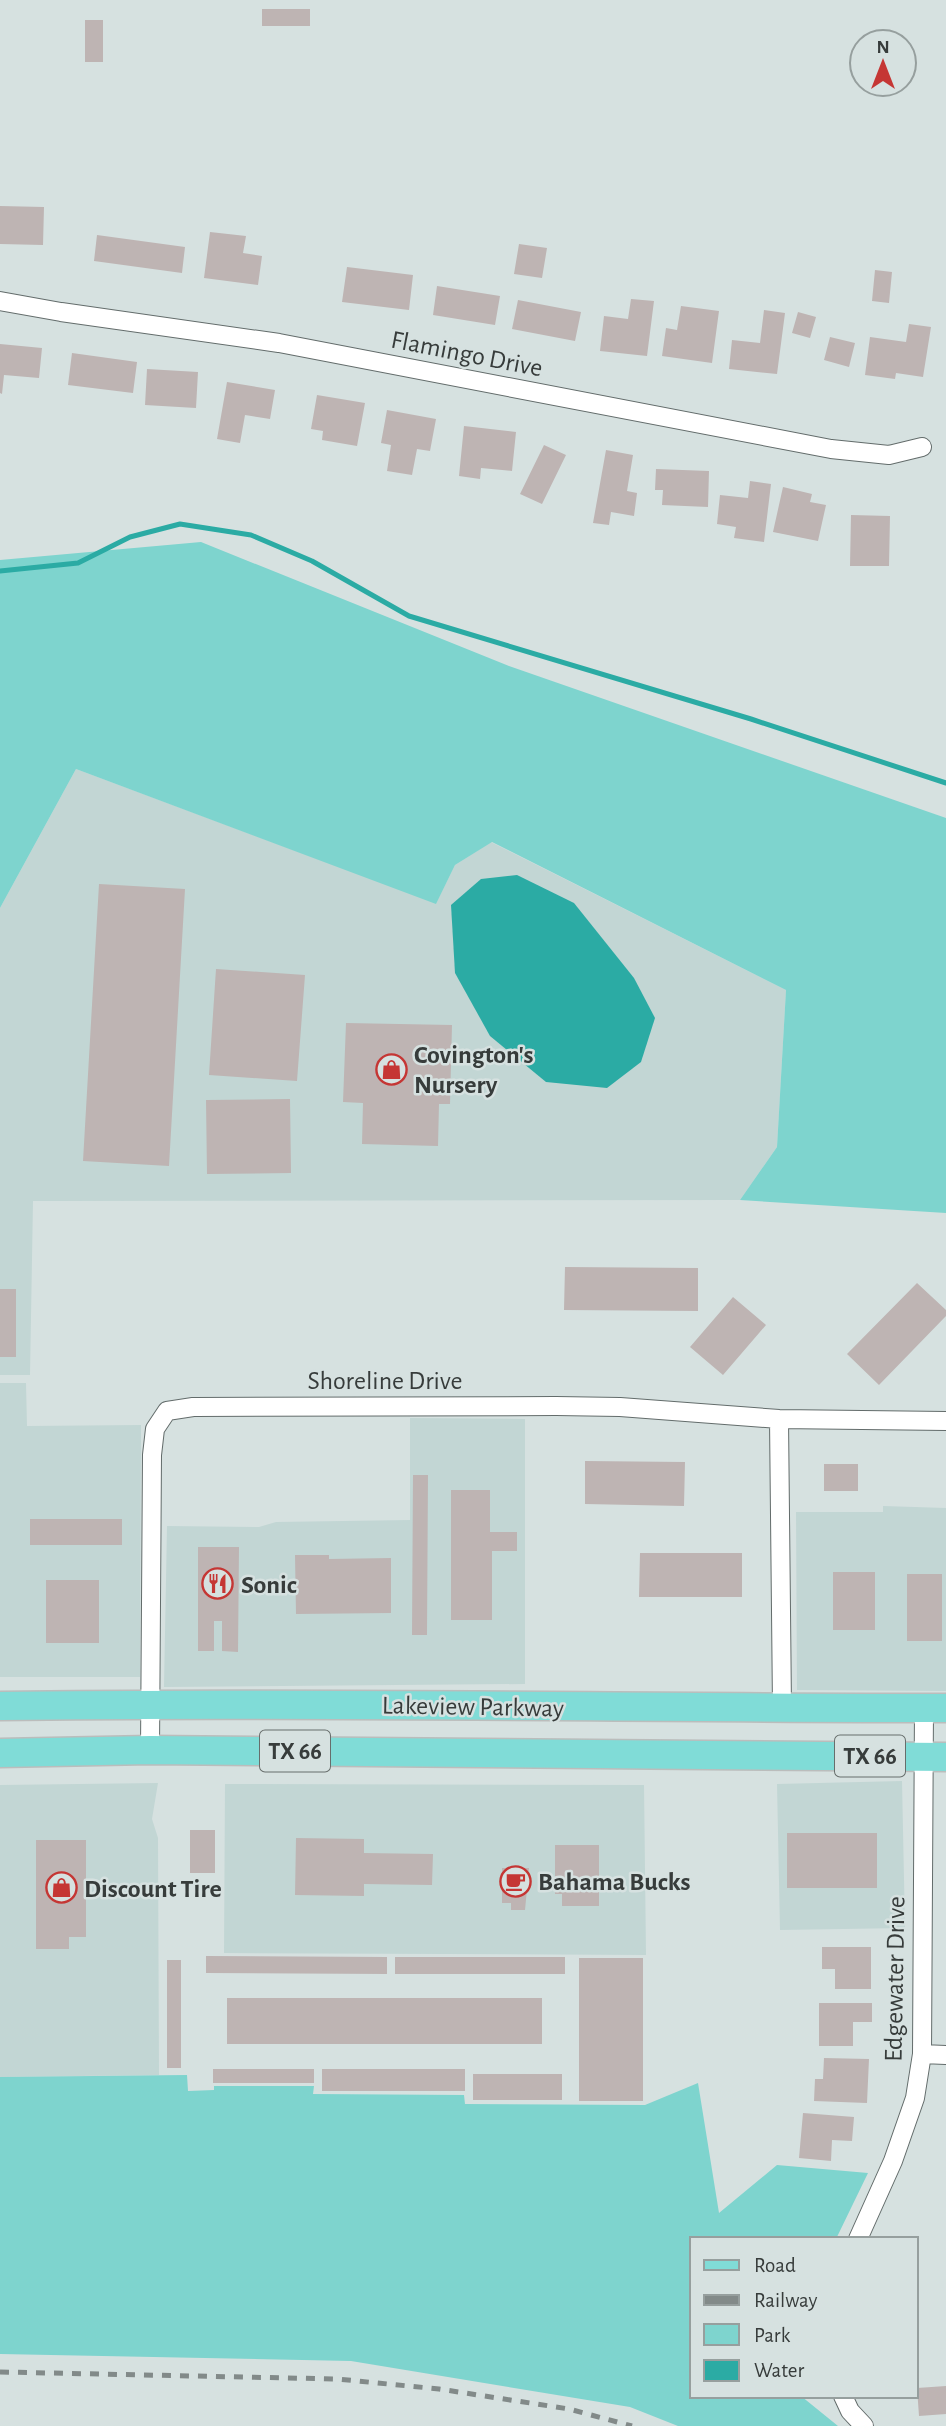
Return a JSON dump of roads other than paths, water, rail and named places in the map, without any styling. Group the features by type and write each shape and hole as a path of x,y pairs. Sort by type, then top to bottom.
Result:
{"main road":[{"name":"Lakeview Parkway","path":"0,1706 150,1704 935,1708"},
{"name":"Lakeview Parkway","path":"0,1753 150,1750 934,1757"}],"street":[{"name":"Flamingo Drive","path":"0,301 279,343 831,449 889,455 922,447"},
{"name":"Shoreline Drive","path":"150,1750 152,1455 155,1429 167,1410 193,1407 569,1406 620,1407 779,1419 946,1421"},
{"path":"779,1419 782,1707"},
{"name":"Edgewater Drive","path":"859,2237 898,2148 915,2098 922,2054 935,1708"},
{"path":"922,2054 946,2055"},
{"path":"844,2398 864,2426"}],"water":[{"path":"517,875 574,903 634,978 655,1018 641,1062 607,1088 546,1082 490,1036 455,973 451,905 481,879"}],"waterway":[{"path":"0,571 78,563 130,537 180,524 251,535 312,561 409,616 751,719 946,783"}],"railway":[{"path":"0,2372 337,2379 439,2389 569,2409 632,2426"}],"place":[{"name":"Covington's Nursery","path":"391,1069"},
{"name":"Sonic","path":"218,1584"},
{"name":"Bahama Bucks","path":"515,1881"},
{"name":"Discount Tire","path":"61,1888"}]}
